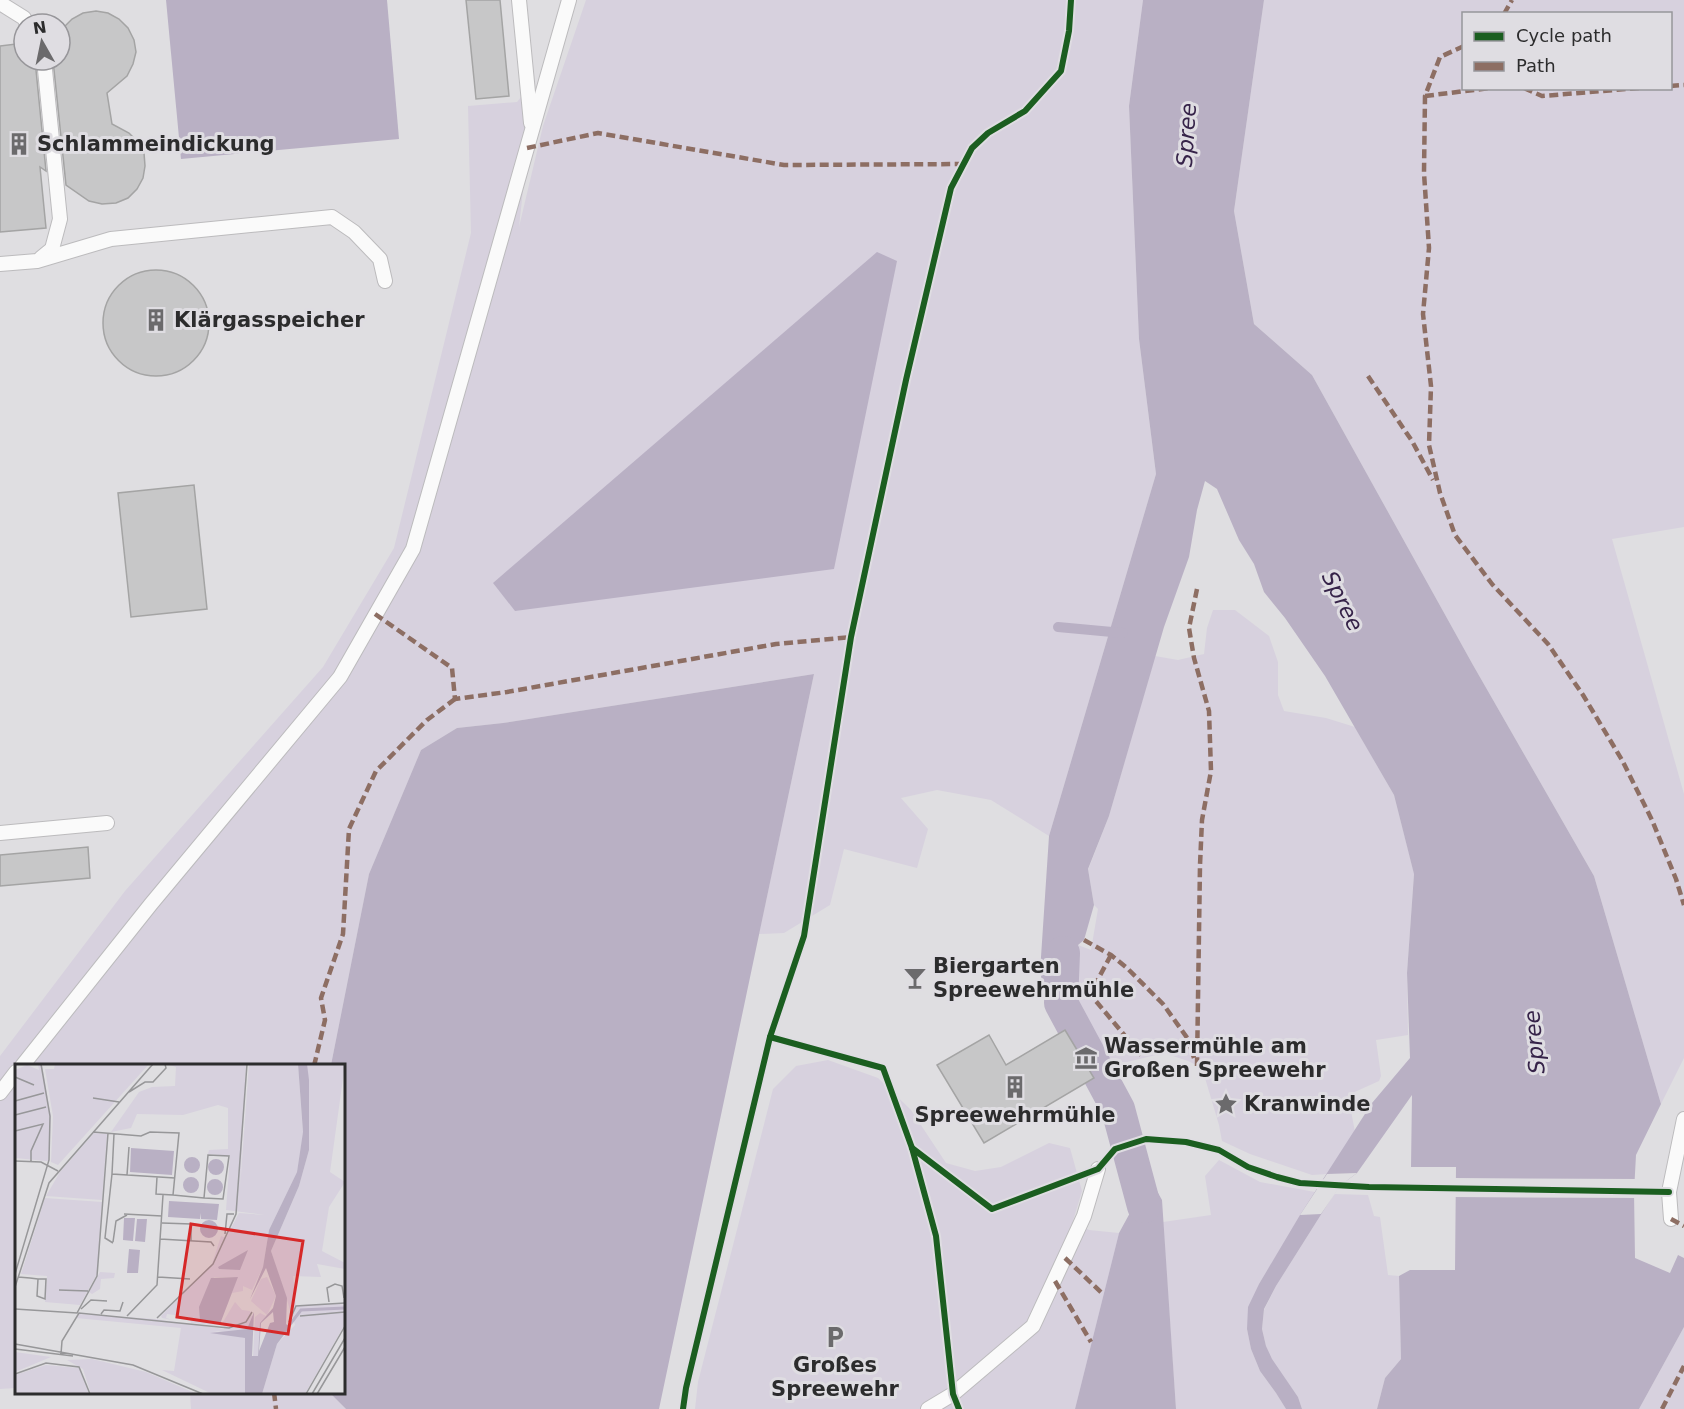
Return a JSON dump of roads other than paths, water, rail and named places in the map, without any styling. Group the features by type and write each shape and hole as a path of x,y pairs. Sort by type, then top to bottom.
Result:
{"lane":[{"path":"519,0 531,131"},
{"path":"23,1064 151,904 340,677 413,549 568,0"},
{"path":"0,3 14,12"},
{"path":"37,261 52,249 60,219 45,72"},
{"path":"0,264 37,261 111,239 332,217 354,232 380,259 385,281"},
{"path":"0,833 107,823"},
{"path":"0,1093 15,1073"},
{"path":"1671,1220 1669,1192 1684,1119"},
{"path":"928,1409 953,1394 1033,1326 1084,1216 1098,1169"}],"water":[{"path":"166,0 387,0 399,139 181,159"},
{"name":"Spree","path":"1143,0 1264,0 1234,211 1254,324 1312,375 1473,665 1594,876 1661,1104 1636,1155 1635,1258 1670,1273 1678,1255 1684,1258 1684,1327 1639,1409 1377,1409 1385,1378 1401,1359 1399,1276 1410,1270 1455,1270 1456,1167 1411,1167 1412,1095 1357,1173 1341,1185 1334,1194 1264,1309 1262,1329 1266,1346 1272,1359 1298,1397 1302,1409 1286,1409 1260,1371 1251,1349 1247,1329 1248,1307 1259,1284 1372,1103 1410,1058 1407,973 1414,874 1394,795 1325,676 1264,592 1254,564 1239,540 1217,489 1205,481 1197,510 1189,557 1164,627 1109,816 1088,869 1094,905 1084,940 1078,945 1071,971 1068,1001 1047,1001 1040,972 1049,836 1156,474 1139,339 1129,106"},
{"path":"877,252 897,261 834,569 515,611 493,583"},
{"path":"814,674 659,1409 346,1409 331,1394 345,1394 345,1064 331,1064 369,874 421,750 457,728 503,723"},
{"path":"1139,1159 1162,1200 1176,1409 1075,1409 1119,1233 1137,1200 1128,1161"}],"waterway":[{"path":"1058,627 1123,633"},
{"path":"1063,953 1061,1003 1118,1109 1144,1206"}],"place":[{"name":"Schlammeindickung","path":"19,144"},
{"name":"Klärgasspeicher","path":"156,320"},
{"name":"Biergarten Spreewehrmühle","path":"915,978"},
{"name":"Wassermühle am Großen Spreewehr","path":"1086,1058"},
{"name":"Spreewehrmühle","path":"1015,1087"},
{"name":"Kranwinde","path":"1226,1104"},
{"name":"Großes Spreewehr","path":"835,1337"}]}
